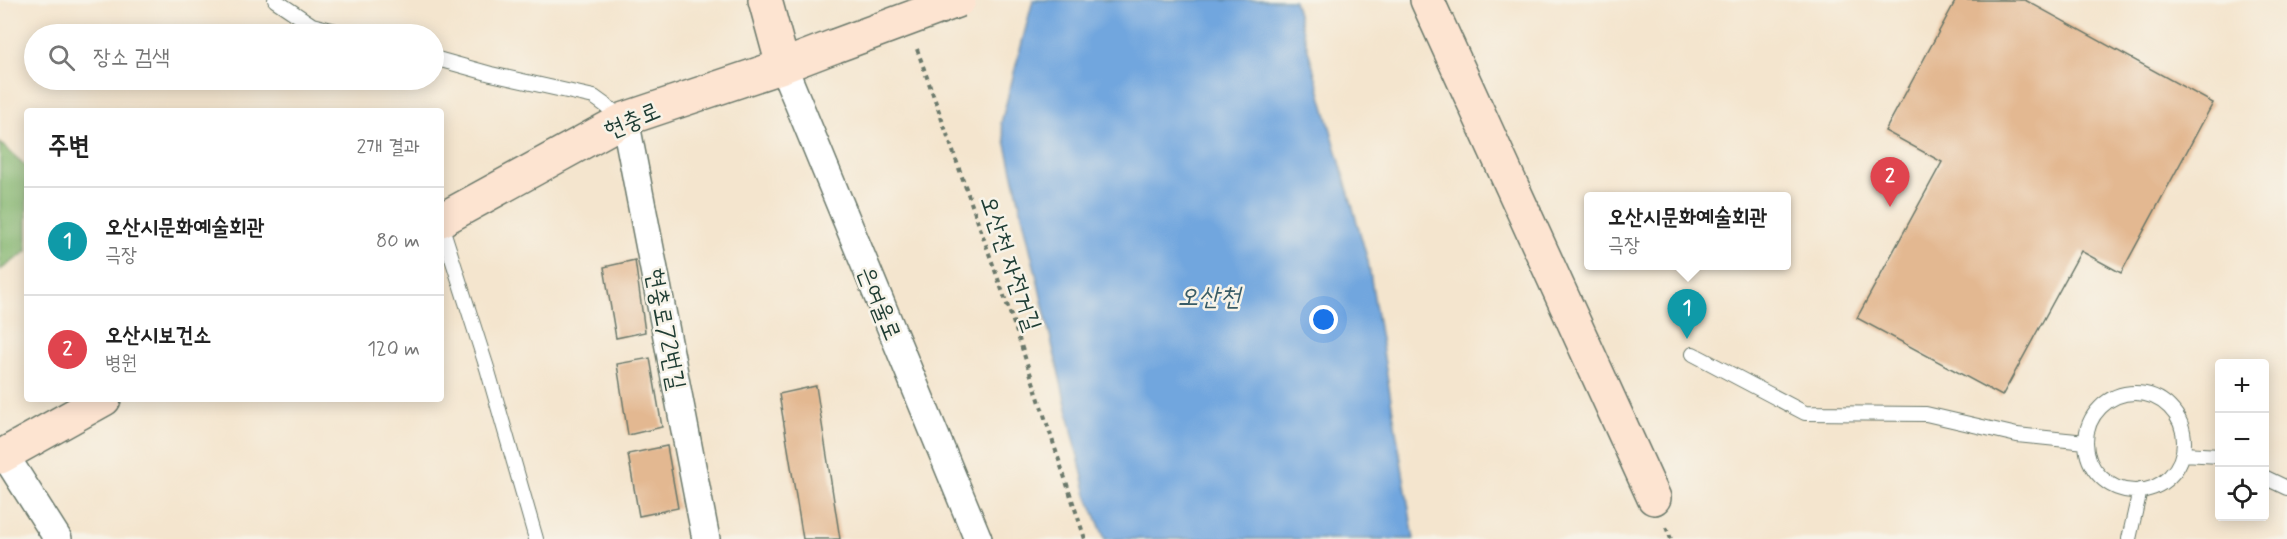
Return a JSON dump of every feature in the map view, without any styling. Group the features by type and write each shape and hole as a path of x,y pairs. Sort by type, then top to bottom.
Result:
{"street":[{"path":"765,0 783,66"},
{"name":"현충로","path":"444,220 625,119 783,66 959,0"},
{"path":"1427,0 1654,498"},
{"name":"은여울로","path":"783,66 978,539"},
{"name":"현충로72번길","path":"625,119 706,539"},
{"path":"58,539 2,455 99,402"}],"lane":[{"path":"275,0 311,24"},
{"path":"444,61 491,74 594,97 625,119"},
{"path":"444,232 487,368 536,539"},
{"path":"1693,354 1805,413 1926,414 2017,435 2086,442"},
{"path":"2131,392 2147,393 2161,399 2173,410 2181,423 2185,439 2183,454 2176,469 2165,482 2149,490 2132,491 2116,487 2102,478 2091,465 2086,448 2087,431 2092,417 2116,396 2131,392"},
{"path":"2183,454 2215,456"},
{"path":"2269,479 2287,488"},
{"path":"2129,539 2140,490"}],"path":[{"name":"오산천 자전거길","path":"914,40 1016,330 1086,539"}],"green space":[{"path":"0,143 24,164 24,253 0,270"}],"water":[{"name":"오산천","path":"1033,0 1294,0 1368,261 1414,539 1105,539 1087,495 1001,123"}],"building":[{"path":"1956,0 2025,0 2213,103 2121,273 2081,251 2002,396 1857,318 1942,162 1885,131"},
{"path":"635,260 645,332 616,338 604,267"},
{"path":"650,358 662,427 628,435 617,364"},
{"path":"816,386 840,539 803,539 779,394"},
{"path":"667,446 678,508 639,516 628,454"}],"place":[{"name":"오산시보건소","path":"1890,207"},
{"name":"오산시문화예술회관","path":"1687,339"}]}
